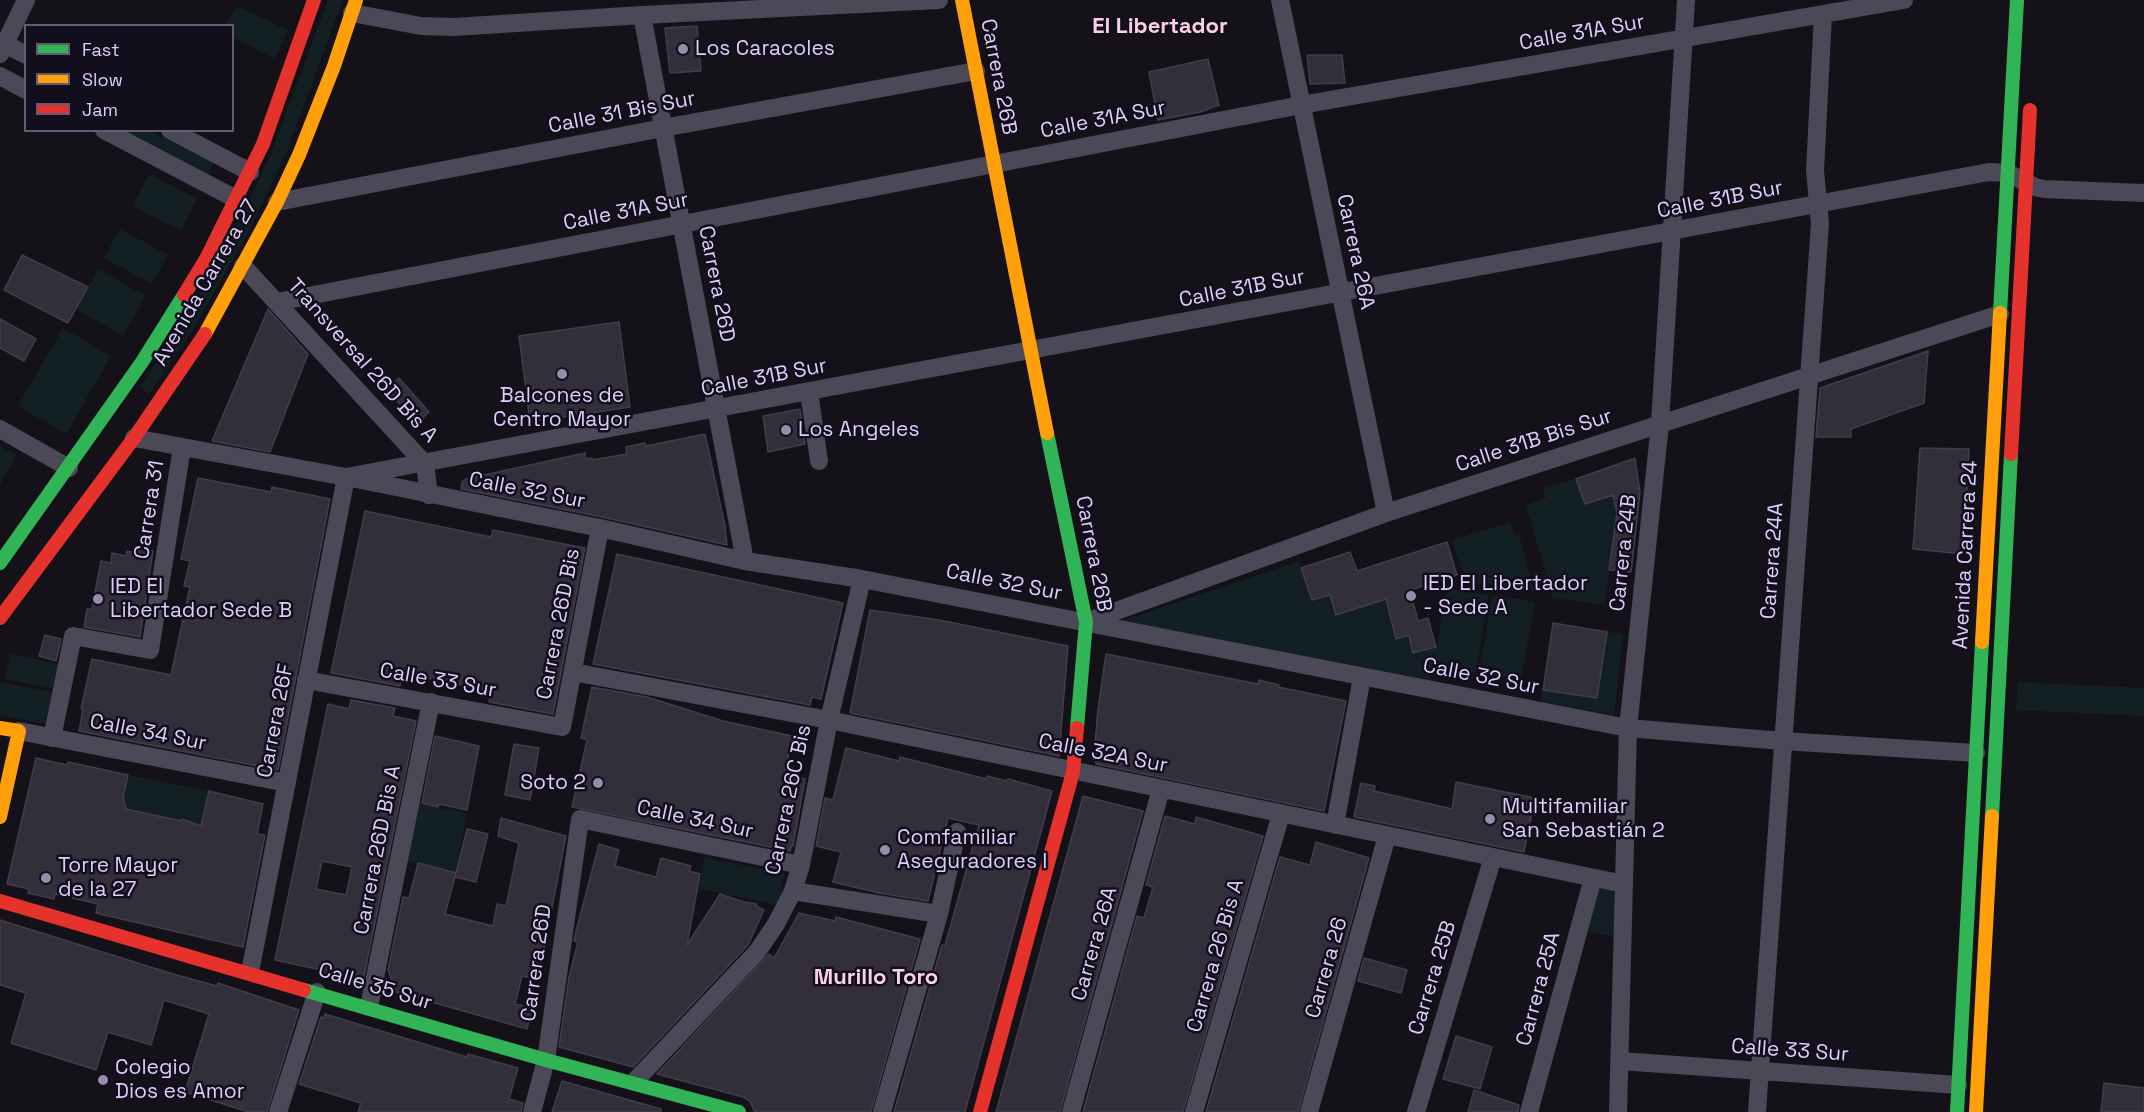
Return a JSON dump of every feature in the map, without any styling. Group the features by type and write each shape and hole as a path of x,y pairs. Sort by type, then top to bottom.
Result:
{"main road":[{"name":"Avenida Carrera 27","path":"0,563 69,468 180,304 250,172 271,121 314,0"},
{"name":"Carrera 26B","path":"962,0 1030,351 1086,622 1073,772 980,1112"},
{"name":"Avenida Carrera 24","path":"1957,1112 2017,0"},
{"name":"Avenida Carrera 27","path":"0,618 134,438 191,357 214,319 277,202 316,114 354,7"},
{"name":"Avenida Carrera 24","path":"1976,1112 2031,95"},
{"name":"Calle 34 Sur","path":"0,728 19,731"},
{"path":"0,817 19,731"},
{"name":"Calle 35 Sur","path":"0,901 546,1060 739,1112"}],"street":[{"path":"24,54 2,49 26,0"},
{"path":"354,7 421,26 454,27 939,0"},
{"name":"Carrera 26A","path":"1280,0 1386,513"},
{"name":"Carrera 24B","path":"1618,1112 1628,728 1660,424 1686,0"},
{"name":"Calle 31A Sur","path":"277,302 1301,105 1904,0"},
{"name":"Carrera 24A","path":"1757,1112 1820,224 1815,171 1823,14"},
{"name":"Carrera 26D","path":"642,15 745,561"},
{"name":"Calle 31 Bis Sur","path":"277,202 976,71"},
{"path":"0,76 24,89"},
{"path":"108,132 236,199"},
{"path":"174,132 250,172"},
{"name":"Calle 31B Sur","path":"346,477 1989,172 2008,173"},
{"path":"2008,173 2026,183 2044,189 2144,193"},
{"name":"Transversal 26D Bis A","path":"243,266 425,464 429,495"},
{"name":"Calle 31B Bis Sur","path":"1086,622 1386,513 2000,314"},
{"path":"809,392 819,460"},
{"path":"0,429 69,468"},
{"name":"Calle 32 Sur","path":"134,438 346,477 600,528 745,561 862,579 1628,728 1782,741 1976,753"},
{"name":"Carrera 31","path":"52,738 73,636 150,650 182,447"},
{"name":"Carrera 26F","path":"250,972 346,477"},
{"name":"Carrera 26D Bis","path":"562,727 600,528"},
{"name":"Carrera 26C Bis","path":"634,1082 757,952 776,924 793,891 801,865 829,720 862,579"},
{"name":"Calle 32A Sur","path":"573,672 829,720 1624,884"},
{"path":"1335,825 1362,677"},
{"name":"Calle 33 Sur","path":"306,680 562,727"},
{"name":"Carrera 26D Bis A","path":"369,1007 430,702"},
{"name":"Calle 34 Sur","path":"19,731 287,783"},
{"name":"Carrera 26A","path":"1071,1112 1161,789"},
{"name":"Carrera 26 Bis A","path":"1194,1112 1281,814"},
{"name":"Carrera 26D","path":"532,1112 546,1060 580,819"},
{"name":"Calle 34 Sur","path":"580,819 801,865"},
{"path":"882,1112 939,914 957,832"},
{"name":"Carrera 26","path":"1310,1112 1387,836"},
{"name":"Carrera 25B","path":"1416,1112 1493,857"},
{"name":"Carrera 25A","path":"1529,1112 1593,878"},
{"path":"793,891 939,914"},
{"path":"278,1112 317,992"},
{"name":"Calle 33 Sur","path":"1620,1061 1958,1085"}],"shaded area":[{"path":"328,0 343,0 287,151 247,235 194,328 149,394 140,387 190,311 232,236 270,156"},
{"path":"237,6 288,30 275,59 234,38 234,24 226,24"},
{"path":"124,132 153,132 214,163 208,175"},
{"path":"149,174 197,199 181,231 133,206"},
{"path":"120,229 168,255 152,284 104,258"},
{"path":"98,269 146,296 123,336 76,309"},
{"path":"63,328 111,356 66,434 18,406"},
{"path":"0,446 16,455 0,485"},
{"path":"1576,479 1585,504 1613,495 1617,513 1605,605 1553,598 1526,505 1546,498 1543,488"},
{"path":"1510,522 1515,535 1519,534 1534,592 1466,581 1452,540"},
{"path":"1299,561 1312,600 1330,595 1336,615 1386,599 1397,639 1409,635 1413,653 1437,647 1447,588 1489,595 1476,673 1434,666 1430,680 1121,621"},
{"path":"1492,595 1535,602 1521,680 1479,672"},
{"path":"1607,632 1623,634 1614,715 1540,701 1543,690 1597,698"},
{"path":"10,654 59,664 54,689 5,679"},
{"path":"0,682 52,692 45,724 0,715"},
{"path":"2018,682 2144,688 2144,716 2016,710"},
{"path":"128,775 209,791 201,826 120,808"},
{"path":"418,804 467,813 456,872 406,861"},
{"path":"704,857 784,874 779,905 699,889"},
{"path":"1593,878 1624,884 1622,938 1579,930"}],"building":[{"name":"Los Caracoles","path":"697,26 701,71 670,73 665,28"},
{"path":"1307,55 1342,55 1345,83 1310,84"},
{"path":"1208,59 1219,105 1200,112 1158,120 1149,72"},
{"path":"22,255 88,287 68,323 4,290"},
{"path":"268,309 308,354 270,452 212,441"},
{"path":"0,319 36,339 24,361 0,348"},
{"name":"Balcones de Centro Mayor","path":"619,322 630,407 530,422 519,336"},
{"path":"1928,351 1924,403 1851,429 1851,437 1816,437 1820,388"},
{"path":"399,378 429,412 417,423 386,389"},
{"name":"Los Angeles","path":"800,409 805,444 768,452 763,416"},
{"path":"705,434 727,545 461,489 462,482 466,479 585,453 586,459 592,458 592,460 627,454 626,447 645,443 646,446"},
{"path":"1920,448 1969,449 1964,554 1913,549"},
{"path":"1635,458 1640,492 1631,572 1609,570 1617,513 1613,495 1585,504 1576,479"},
{"path":"198,478 271,492 272,487 330,499 278,770 79,731 83,709 81,709 92,659 171,675 190,587 184,586 190,561 181,559"},
{"path":"365,511 491,537 493,530 585,548 553,714 489,702 491,691 402,673 400,686 331,673"},
{"path":"1447,542 1457,575 1410,590 1418,621 1428,618 1436,647 1413,653 1409,635 1396,639 1386,599 1336,615 1330,595 1312,600 1301,568 1350,552 1357,571"},
{"path":"134,547 153,551 140,637 84,627 87,609 92,609 101,561 111,563 112,553 126,556 127,551 133,552"},
{"path":"617,554 843,603 821,699 812,697 810,705 593,664"},
{"path":"870,610 939,620 1068,646 1059,756 850,713"},
{"path":"1553,623 1607,632 1597,698 1543,690"},
{"path":"45,635 61,639 56,661 39,656"},
{"path":"1106,654 1258,684 1259,680 1279,685 1278,687 1346,701 1324,811 1096,764 1098,709"},
{"path":"592,687 647,697 723,721 792,736 785,774 805,779 793,846 790,851 572,807 587,740 581,738"},
{"path":"351,700 395,708 393,716 416,721 363,981 320,974 321,970 275,960 328,704 349,709","holes":["322,861 352,867 346,895 316,889"]},
{"path":"435,736 479,746 467,810 422,803"},
{"path":"514,744 539,748 530,800 505,795"},
{"path":"846,748 899,761 900,757 986,779 987,776 1007,781 1008,779 1052,791 965,1112 894,1112 979,825 948,818 928,901 833,882 841,852 816,846 825,798 833,800"},
{"path":"36,758 67,765 68,762 128,775 123,797 126,809 181,821 182,819 201,826 209,791 263,804 257,834 265,835 243,947 96,913 98,904 55,894 54,899 28,893 29,889 7,884"},
{"name":"Multifamiliar San Sebastián 2","path":"1456,782 1535,798 1524,852 1354,817 1361,783 1375,786 1374,791 1452,809"},
{"path":"1083,796 1143,811 1060,1112 996,1112"},
{"path":"1165,816 1195,824 1196,817 1263,836 1183,1112 1083,1112 1137,916 1144,918 1153,887 1146,885"},
{"path":"501,818 566,836 538,979 522,976 515,1004 532,1008 527,1029 396,992 388,970 403,897 409,898 418,863 456,873 445,914 493,926 497,904 506,906 519,843 498,836"},
{"path":"467,829 488,834 476,882 455,877"},
{"path":"1316,842 1369,858 1298,1112 1206,1112 1280,857 1310,865"},
{"path":"599,844 619,850 615,866 656,877 661,858 691,866 689,871 700,874 687,945 720,894 757,904 756,906 764,910 748,945 633,1067 559,1047 569,977 578,942 574,941"},
{"path":"799,913 835,921 836,917 920,939 871,1112 758,1112 754,1111 750,1101 743,1097 657,1074 769,954 774,958"},
{"path":"0,920 173,974 217,986 218,983 299,1010 267,1112 249,1112 185,1092 209,1014 164,1000 151,1045 108,1032 96,1070 11,1043 26,993 0,985"},
{"path":"1364,958 1407,970 1401,993 1358,981"},
{"path":"325,1014 467,1057 468,1054 518,1068 509,1099 523,1103 521,1112 358,1112 361,1103 299,1084 321,1017 324,1018"},
{"path":"1456,1036 1492,1047 1480,1089 1443,1079"},
{"path":"562,1081 661,1109 661,1112 552,1112"},
{"path":"2104,1083 2144,1088 2144,1112 2101,1112"},
{"path":"1474,1090 1519,1105 1518,1112 1468,1112"}],"traffic: fast":[{"path":"2000,313 2017,0"},
{"path":"0,563 142,362 184,295"},
{"path":"1047,433 1086,622 1077,728"},
{"path":"1992,816 2011,454"},
{"path":"1957,1112 1982,642"},
{"path":"304,990 546,1060 739,1112"}],"traffic: slow":[{"path":"205,334 277,202 299,155 334,66 356,0"},
{"path":"962,0 1047,433"},
{"path":"1982,642 2000,313"},
{"path":"0,728 19,731 0,817"},
{"path":"1976,1112 1992,816"}],"traffic: jam":[{"path":"184,295 206,259 263,144 314,0"},
{"path":"2011,454 2030,110"},
{"path":"0,618 134,438 205,334"},
{"path":"980,1112 1073,772 1077,728"},
{"path":"0,901 304,990"}],"place":[{"name":"Los Caracoles","path":"683,49"},
{"name":"Balcones de Centro Mayor","path":"562,374"},
{"name":"Los Angeles","path":"786,430"},
{"name":"IED El Libertador - Sede A","path":"1411,596"},
{"name":"IED El Libertador Sede B","path":"98,599"},
{"name":"Soto 2","path":"598,783"},
{"name":"Multifamiliar San Sebastián 2","path":"1490,819"},
{"name":"Comfamiliar Aseguradores I","path":"885,850"},
{"name":"Torre Mayor de la 27","path":"46,878"},
{"name":"Colegio Dios es Amor","path":"103,1080"}],"district":[{"name":"El Libertador","path":"1160,27"},
{"name":"Murillo Toro","path":"876,978"}]}
